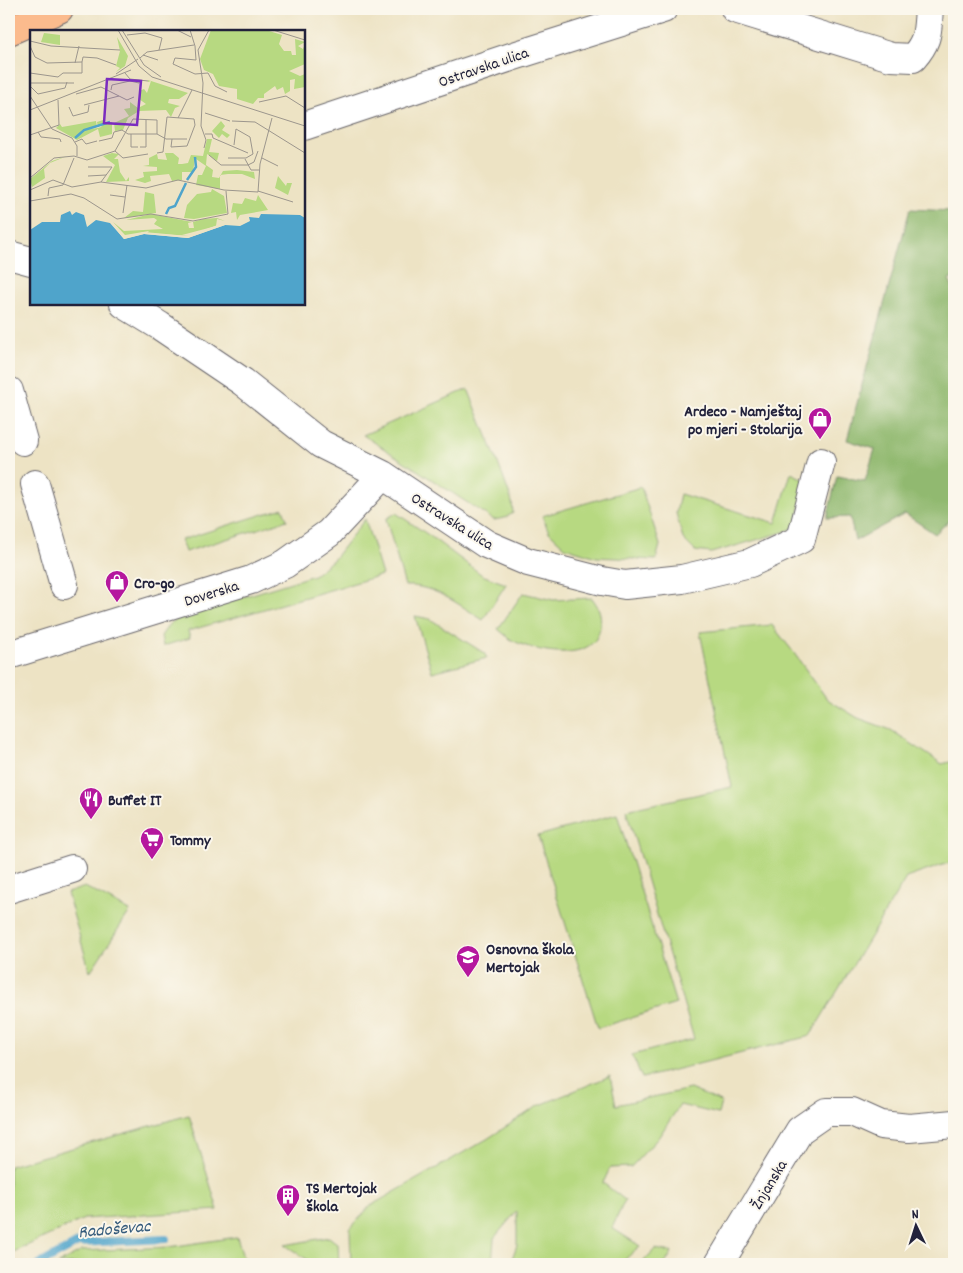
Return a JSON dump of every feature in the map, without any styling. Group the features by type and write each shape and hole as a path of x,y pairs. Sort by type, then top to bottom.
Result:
{"main road":[{"path":"9,31 59,9"}],"street":[{"name":"Ostravska ulica","path":"305,126 517,55 663,9"},
{"path":"735,9 891,57 914,58 922,48 927,36 929,9"},
{"path":"9,254 30,261"},
{"name":"Ostravska ulica","path":"128,305 243,382 321,444 383,475 486,544 528,562 602,581 625,585 682,579 750,563 801,539 821,462"},
{"path":"9,390 17,434"},
{"name":"Doverska","path":"9,655 251,580 285,564 329,533 383,475"},
{"path":"35,484 64,585"},
{"path":"9,890 72,869"},
{"name":"Žnjanska","path":"719,1264 800,1130 826,1112 852,1112 881,1125 909,1128 954,1124"}],"green space":[{"path":"910,209 954,211 954,278 949,280 954,290 954,516 935,534 905,514 855,541 850,517 827,518 837,476 865,481 875,449 847,440"},
{"path":"468,389 512,502 513,513 505,518 494,520 363,435"},
{"path":"791,473 806,480 796,527 711,553 695,551 683,539 676,513 680,494 776,523"},
{"path":"641,487 660,545 656,560 596,557 565,547 549,532 542,516"},
{"path":"283,508 287,520 185,552 181,540"},
{"path":"396,513 482,575 506,584 483,620 436,592 426,588 405,586 386,519"},
{"path":"365,519 382,575 188,631 190,638 163,646 161,636 170,623 191,613 314,575 334,559"},
{"path":"523,593 553,600 592,598 598,608 601,619 596,639 587,647 576,651 562,652 533,648 510,639 498,629"},
{"path":"415,616 430,619 484,653 487,658 432,672"},
{"path":"772,625 827,699 858,718 891,730 942,764 954,761 954,861 906,878 810,1036 642,1078 632,1055 694,1039 626,810 732,787 700,632"},
{"path":"617,814 676,1004 598,1028 538,836"},
{"path":"85,887 130,911 90,972 67,893"},
{"path":"610,1076 616,1105 690,1089 721,1102 718,1114 680,1105 658,1138 631,1167 610,1168 603,1183 625,1200 612,1228 640,1246 620,1264 510,1264 517,1245 517,1211 494,1238 492,1264 351,1264 350,1229 370,1206 487,1139 538,1106"},
{"path":"189,1115 218,1210 84,1219 9,1254 9,1166"},
{"path":"237,1237 245,1264 58,1264 82,1251 169,1247"},
{"path":"329,1237 338,1244 339,1264 314,1264 285,1245"},
{"path":"655,1249 672,1252 665,1264 641,1264"}],"waterway":[{"name":"Radoševac","path":"40,1264 78,1243 166,1239"}],"place":[{"name":"Ardeco - Namještaj po mjeri - Stolarija","path":"820,440"},
{"name":"Cro-go","path":"117,603"},
{"name":"Buffet IT","path":"91,820"},
{"name":"Tommy","path":"152,860"},
{"name":"Osnovna škola Mertojak","path":"468,978"},
{"name":"TS Mertojak škola","path":"288,1217"}]}
